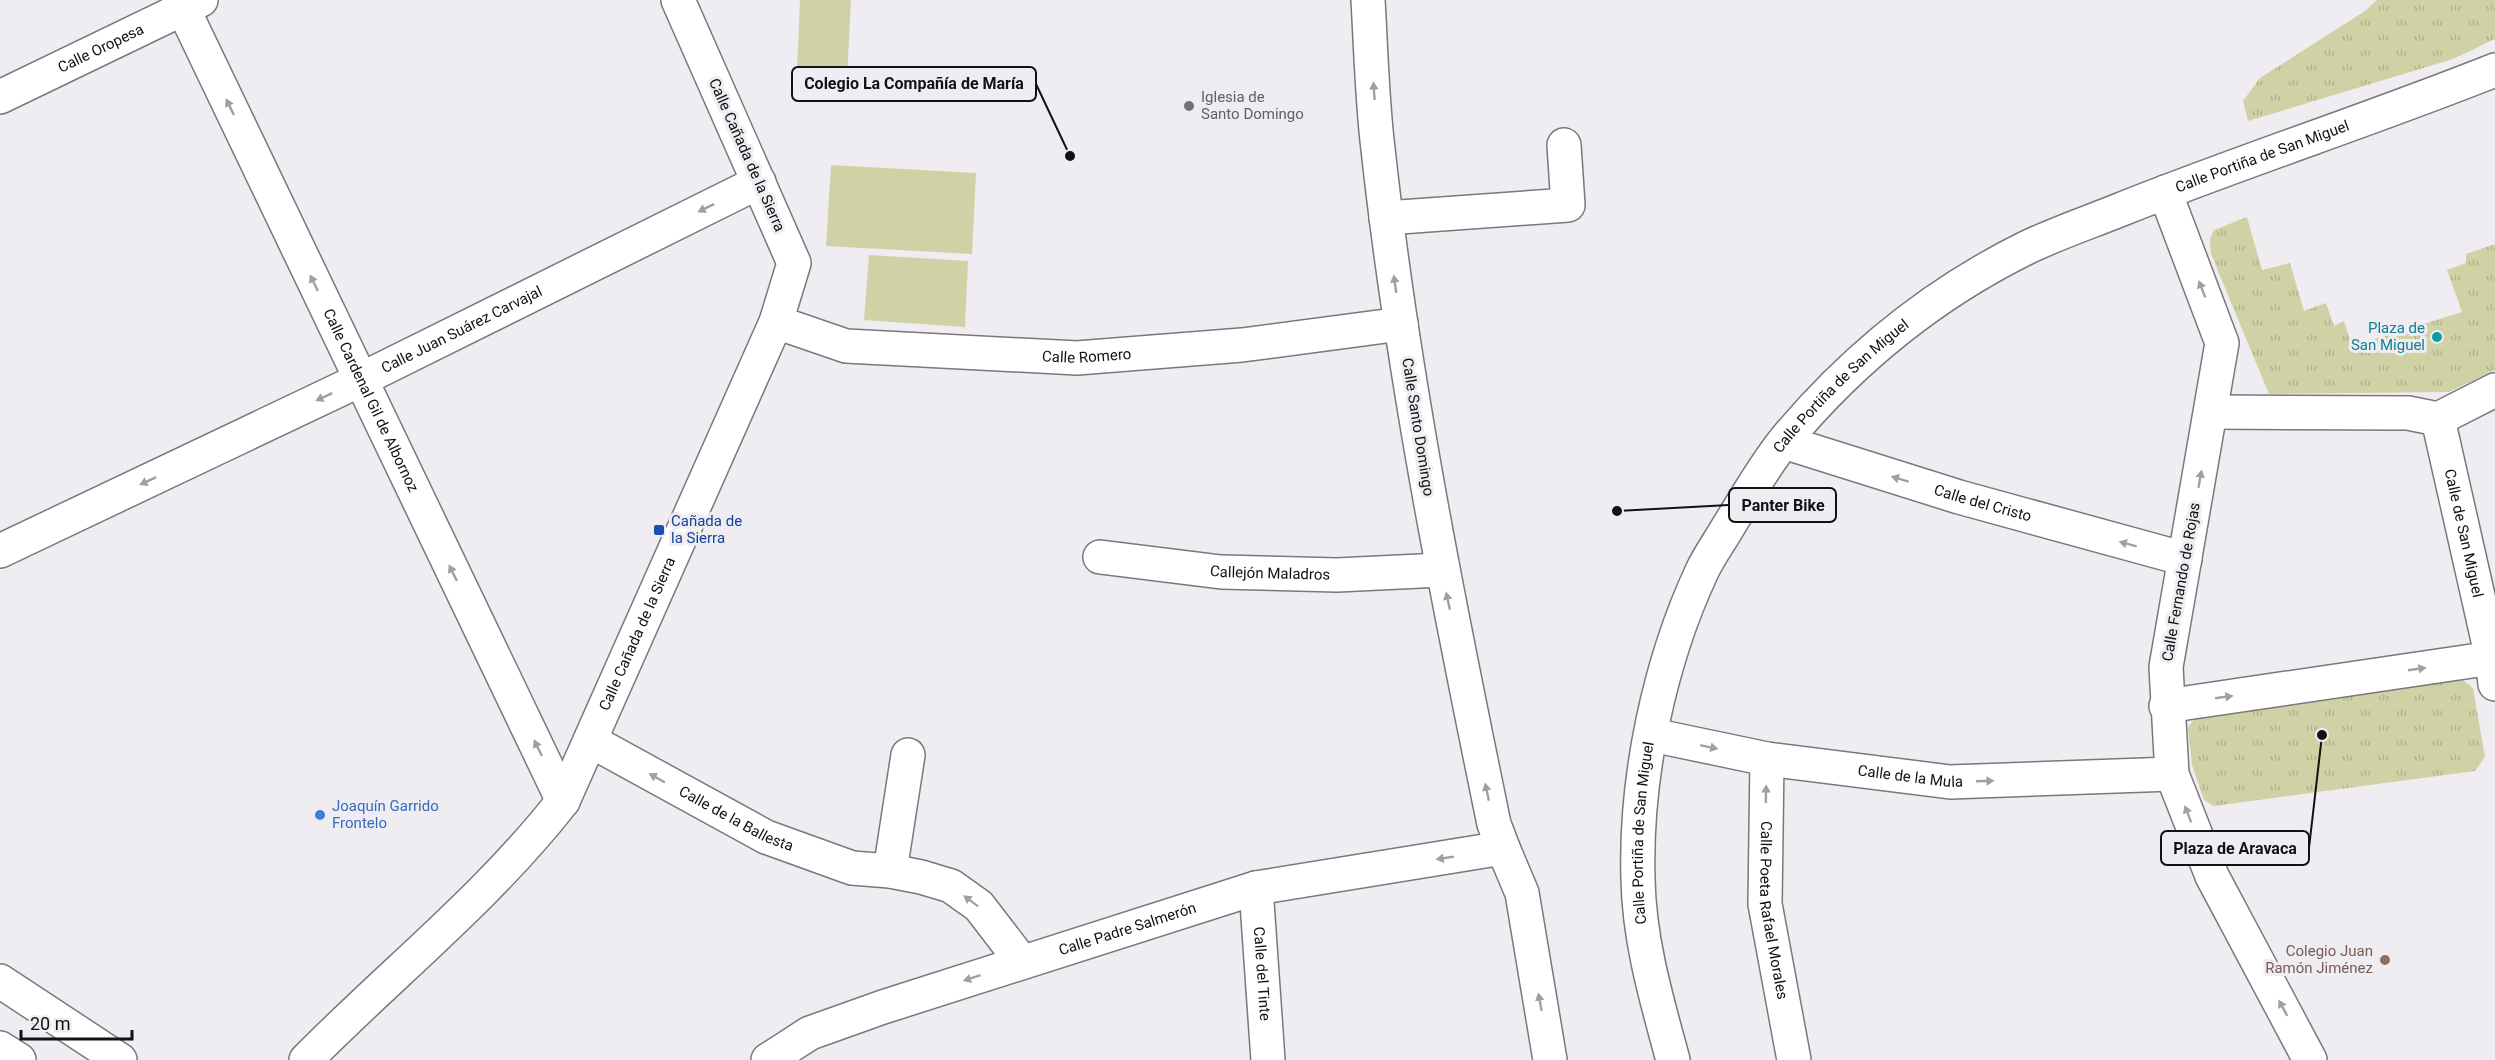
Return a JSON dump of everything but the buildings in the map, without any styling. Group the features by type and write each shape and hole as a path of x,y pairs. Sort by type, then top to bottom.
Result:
{"street":[{"name":"Calle Cañada de la Sierra","path":"306,1060 474,899 540,830 563,801 776,322 794,263 678,0"},
{"name":"Calle Santo Domingo","path":"1368,0 1378,146 1401,324 1441,570 1494,824 1503,848"},
{"name":"Calle Oropesa","path":"0,97 188,3"},
{"name":"Calle Cardenal Gil de Albornoz","path":"188,3 360,380 563,801"},
{"name":"Calle Portiña de San Miguel","path":"1673,1060 1647,961 1638,884 1637,838 1652,735 1670,651 1703,570 1742,504 1784,442 1857,364 1916,316 1962,285 2027,248 2165,192 2495,70"},
{"path":"1386,219 1568,205 1564,145"},
{"name":"Calle Juan Suárez Carvajal","path":"0,551 360,380 759,182"},
{"name":"Calle Fernando de Rojas","path":"2165,192 2222,343 2212,412 2166,667 2166,706 2172,774 2212,876 2310,1060"},
{"name":"Calle Romero","path":"776,322 846,346 1077,358 1242,345 1401,324"},
{"path":"2212,412 2408,413 2438,419 2495,390"},
{"name":"Calle de San Miguel","path":"2438,419 2493,671"},
{"name":"Calle del Cristo","path":"1784,442 1959,497 2185,559"},
{"name":"Callejón Maladros","path":"1100,557 1221,572 1337,575 1441,570"},
{"path":"2166,706 2493,671"},
{"name":"Calle de la Mula","path":"1652,735 1767,759 1950,782 2172,774"},
{"name":"Calle de la Ballesta","path":"591,741 766,837 852,868 890,871 951,886 978,906 1022,962"},
{"path":"890,871 908,755"},
{"name":"Calle Poeta Rafael Morales","path":"1767,759 1764,904 1794,1060"},
{"path":"1503,848 1522,893 1550,1060"},
{"name":"Calle Padre Salmerón","path":"768,1060 810,1033 1022,962 1256,888 1503,848"},
{"name":"Calle del Tinte","path":"1256,888 1268,1060"},
{"path":"0,981 120,1060"},
{"path":"0,1048 19,1060"}],"green space":[{"path":"800,0 851,0 846,99 796,96"},
{"path":"2377,0 2495,0 2495,39 2453,59 2248,121 2243,101 2260,78 2365,11"},
{"path":"831,165 976,173 972,254 826,246"},
{"path":"2247,217 2262,270 2290,263 2304,311 2326,303 2334,326 2344,321 2352,346 2462,312 2447,270 2466,263 2466,254 2495,244 2495,370 2449,392 2269,394 2211,254 2210,239 2214,230"},
{"path":"869,255 968,261 965,327 864,320"},
{"path":"2461,679 2473,688 2485,757 2475,771 2214,806 2204,800 2192,765 2188,728 2195,718"}],"place":[{"name":"Iglesia de Santo Domingo","path":"1189,106"},
{"name":"Colegio La Compañía de María","path":"1070,156"},
{"name":"Plaza de San Miguel","path":"2437,337"},
{"name":"Panter Bike","path":"1617,511"},
{"name":"Cañada de la Sierra","path":"659,530"},
{"name":"Plaza de Aravaca","path":"2322,735"},
{"name":"Joaquín Garrido Frontelo","path":"320,815"},
{"name":"Colegio Juan Ramón Jiménez","path":"2385,960"}]}
